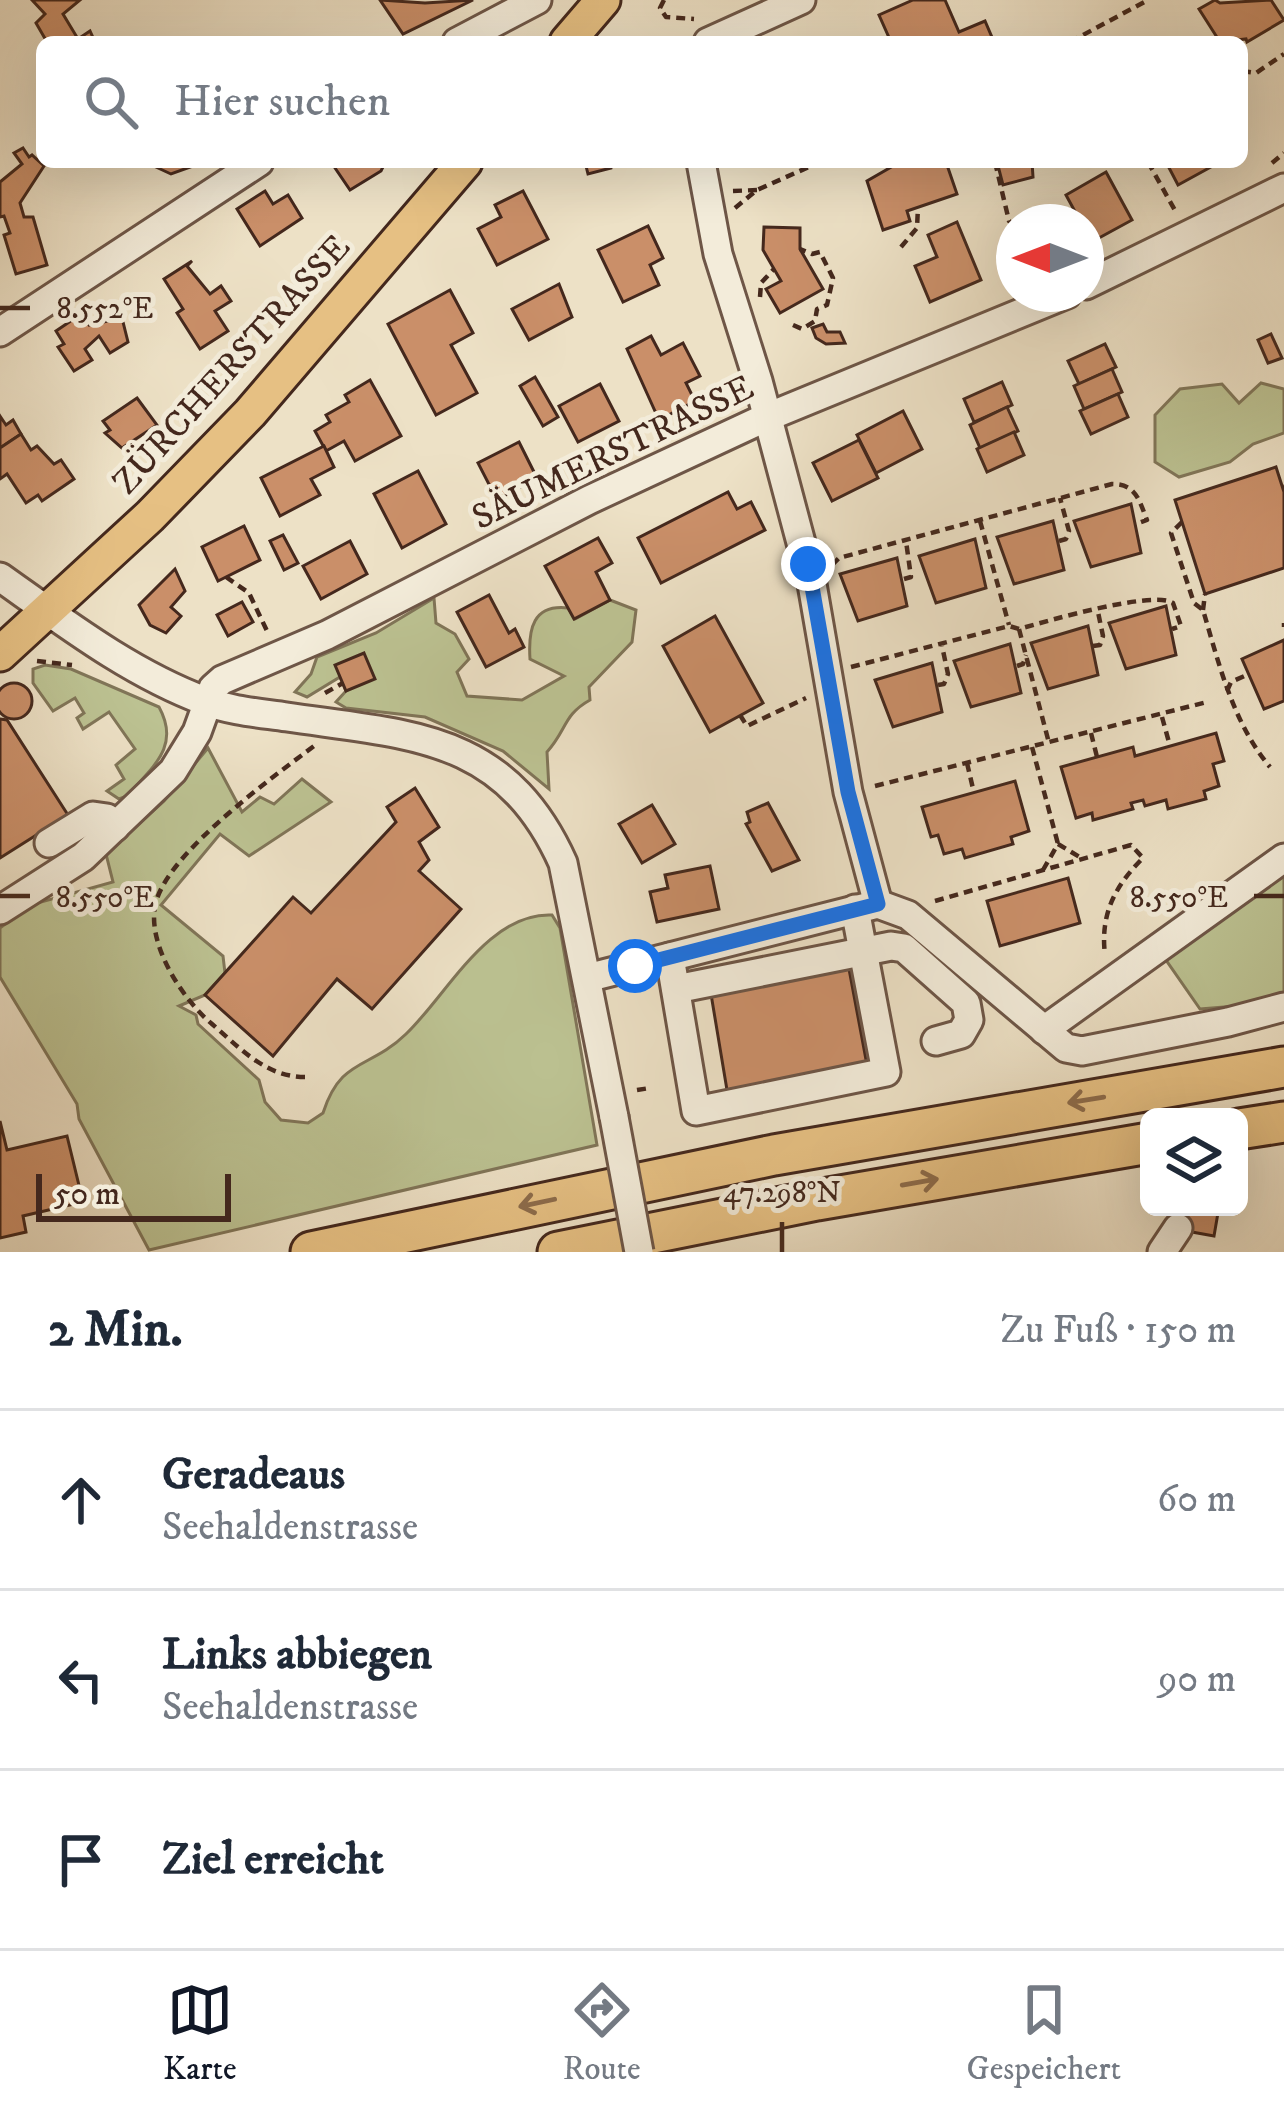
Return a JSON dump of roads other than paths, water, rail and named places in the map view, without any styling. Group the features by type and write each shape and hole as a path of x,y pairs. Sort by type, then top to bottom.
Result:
{"highway":[{"path":"310,1252 774,1155 1284,1067"},
{"path":"1248,1128 1284,1122"},
{"path":"558,1252 818,1200 1140,1145"}],"main road":[{"path":"572,36 603,0"},
{"name":"ZÜRCHERSTRASSE","path":"12,659 46,610 150,515 250,413 460,168"},
{"name":"ZÜRCHERSTRASSE","path":"0,627 46,610"}],"street":[{"path":"468,36 537,0"},
{"path":"704,30 743,25 801,0"},
{"path":"0,332 250,168"},
{"path":"670,957 696,1111 886,1072 863,952 867,906 808,564 718,254 702,168"},
{"path":"1104,277 1284,188"},
{"name":"SÄUMERSTRASSE","path":"208,703 222,680 327,635 589,500 765,418 1022,312"},
{"path":"0,578 152,678 208,703 407,734 461,751 497,772 546,825 563,863 639,1252"},
{"path":"0,910 83,856 173,772 208,703"},
{"path":"50,843 93,816 107,818 115,827"},
{"path":"1044,1030 1284,858"},
{"path":"587,978 867,906 908,915 1066,1048 1082,1051 1284,1007"},
{"path":"676,988 891,946 904,948 966,1003 969,1019 961,1034 935,1041"}]}
